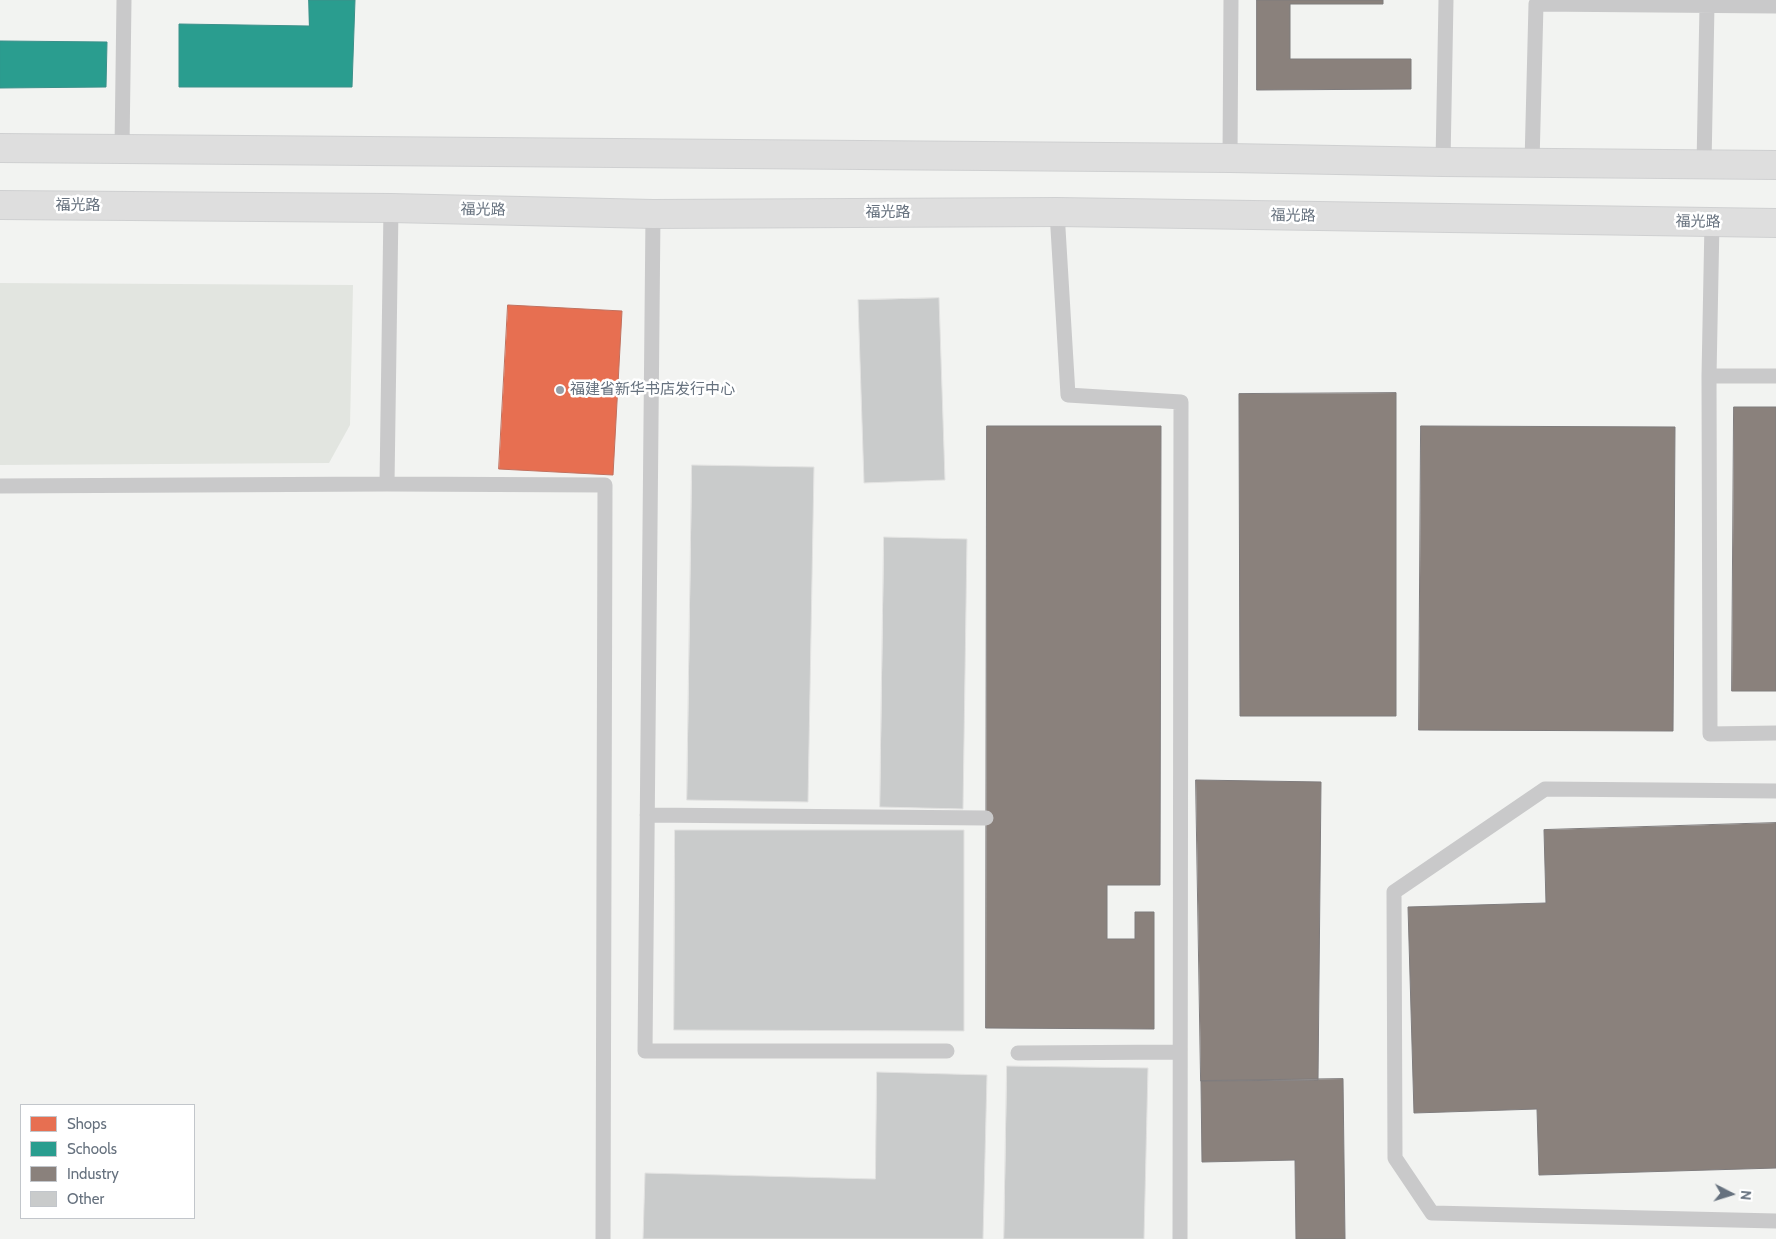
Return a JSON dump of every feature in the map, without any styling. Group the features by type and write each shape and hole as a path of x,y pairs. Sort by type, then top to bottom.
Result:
{"main road":[{"path":"0,148 1230,158 1776,165"},
{"name":"福光路","path":"0,205 391,208 654,214 1057,212 1776,223"}],"lane":[{"path":"122,148 124,0"},
{"path":"1230,158 1231,0"},
{"path":"1443,162 1446,0"},
{"path":"1532,163 1536,4 1776,6"},
{"path":"1704,165 1706,5"},
{"path":"387,484 391,208"},
{"path":"1057,212 1068,395 1181,402 1180,1239"},
{"path":"654,214 645,1051 947,1051"},
{"path":"1712,222 1709,376 1710,734 1776,733"},
{"path":"1709,376 1776,376"},
{"path":"0,486 605,485 603,1239"},
{"path":"1776,791 1545,789 1394,892 1396,1158 1432,1213 1776,1221"},
{"path":"647,816 986,818"},
{"path":"1018,1053 1180,1052"}],"shaded area":[{"path":"0,283 353,285 350,425 329,463 0,465"}],"building: Shops":[{"name":"福建省新华书店发行中心","path":"508,305 622,311 613,475 499,469"}],"building: Schools":[{"path":"309,0 355,0 352,87 179,87 179,24 309,26"},
{"path":"0,41 107,42 106,87 0,88"}],"building: Industry":[{"path":"1257,0 1383,0 1383,4 1290,4 1290,59 1411,59 1411,89 1257,90"},
{"path":"1396,393 1396,716 1240,716 1239,394"},
{"path":"1734,407 1776,407 1776,691 1732,691"},
{"path":"987,426 1161,426 1160,885 1107,885 1107,939 1135,939 1135,912 1154,912 1154,1029 986,1028"},
{"path":"1421,426 1675,427 1673,731 1419,730"},
{"path":"1196,780 1321,782 1318,1080 1201,1081"},
{"path":"1776,823 1776,1168 1539,1175 1537,1109 1414,1113 1408,907 1546,903 1544,830"},
{"path":"1343,1079 1345,1239 1296,1239 1295,1160 1202,1162 1201,1081"}],"building: Other":[{"path":"939,298 945,480 864,483 858,300"},
{"path":"692,465 814,467 808,802 687,800"},
{"path":"884,537 967,539 963,809 880,807"},
{"path":"675,830 964,830 964,1031 674,1030"},
{"path":"1007,1066 1148,1068 1144,1239 1004,1239"},
{"path":"877,1072 987,1075 983,1239 643,1239 645,1173 875,1179"}],"place":[{"name":"福建省新华书店发行中心","path":"560,390"}]}
